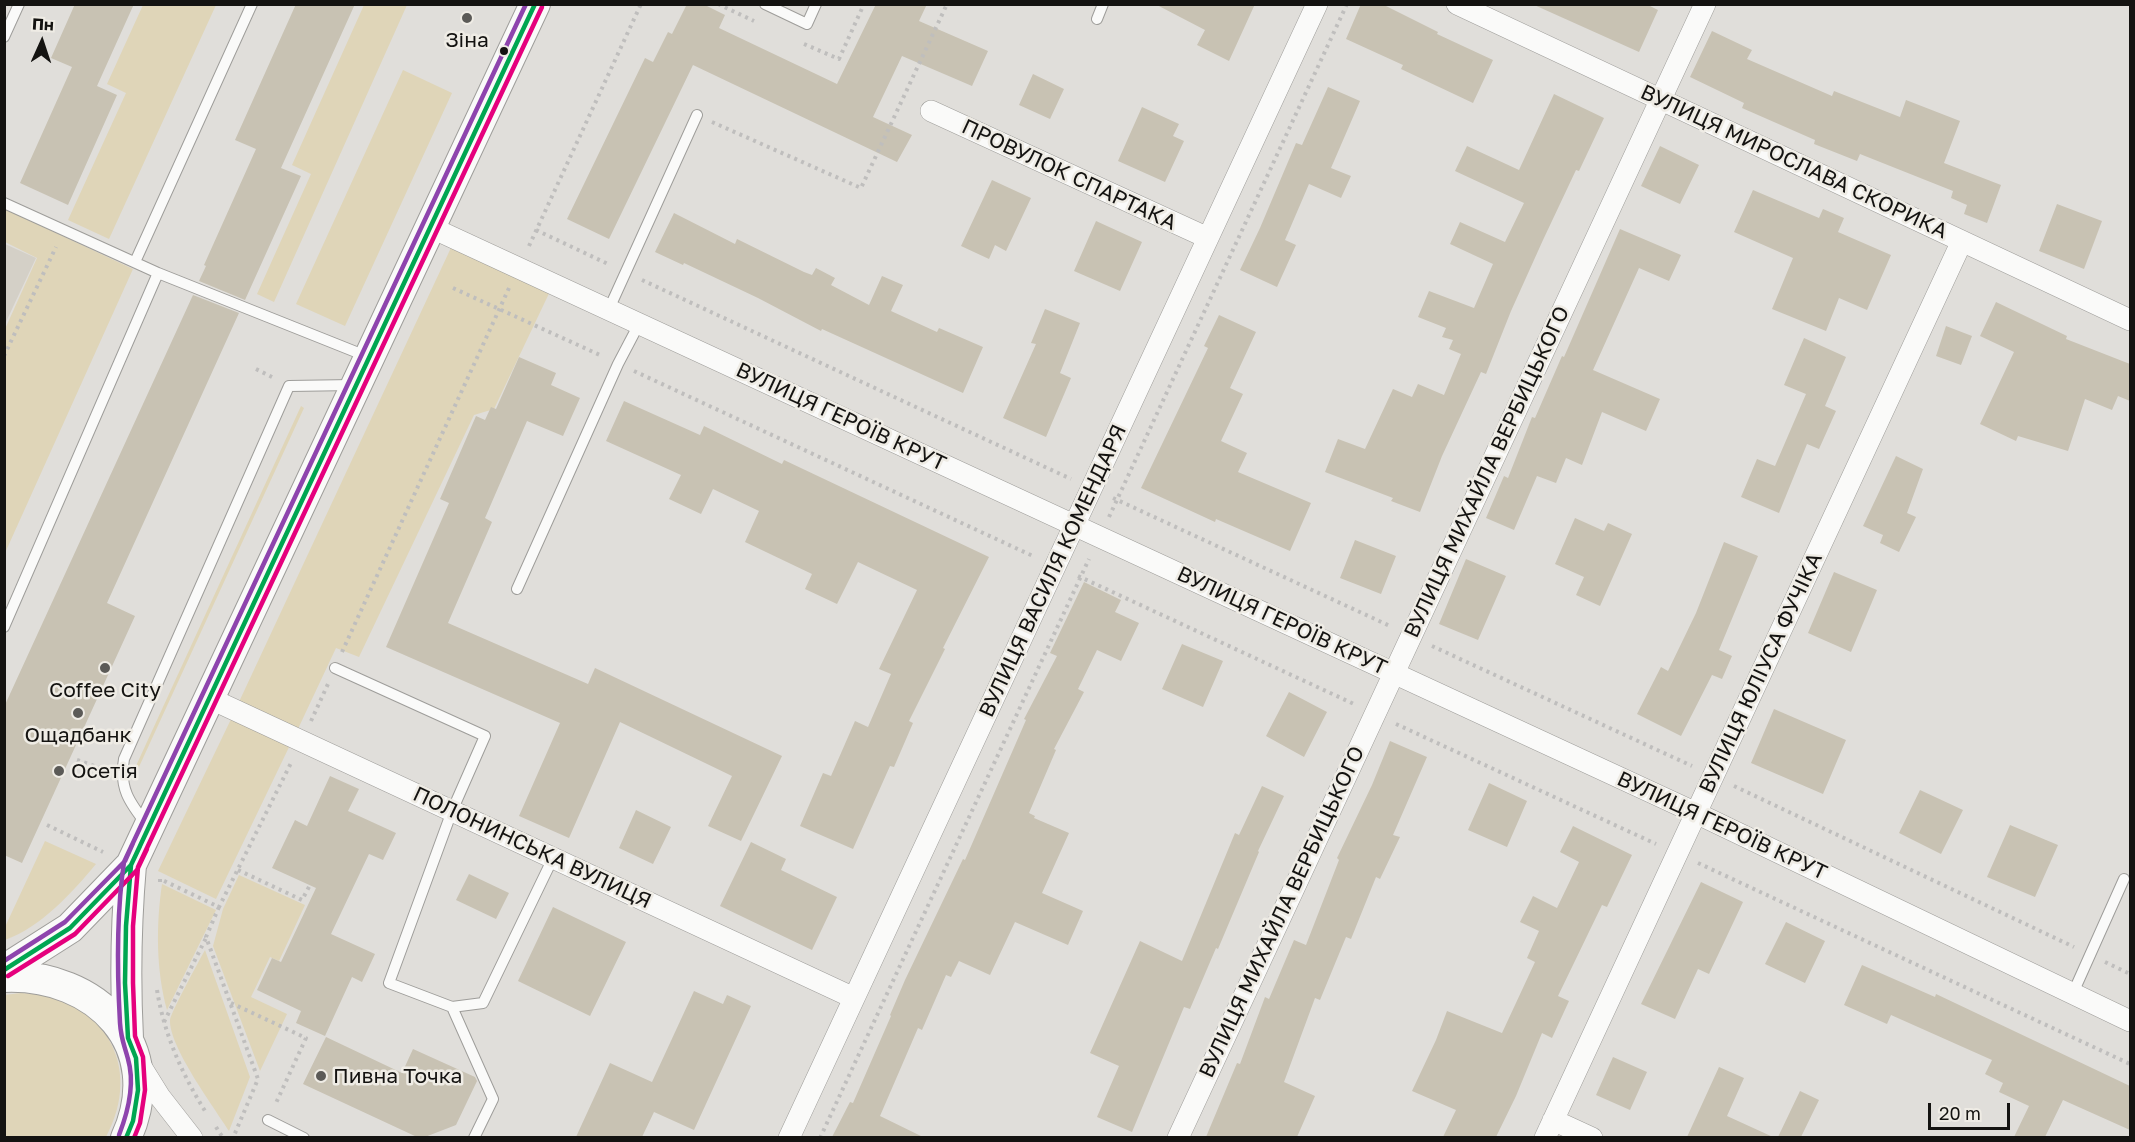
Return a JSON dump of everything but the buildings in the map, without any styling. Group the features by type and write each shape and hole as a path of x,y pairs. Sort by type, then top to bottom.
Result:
{"main road":[{"path":"4,970 70,928 131,864 535,4"},
{"path":"126,1137 133,1121 138,1090 125,982 126,926 131,864"},
{"path":"4,977 22,976 52,981 77,991 95,1002 132,1048"}],"street":[{"name":"ВУЛИЦЯ ВАСИЛЯ КОМЕНДАРЯ","path":"789,1137 1317,4"},
{"name":"ВУЛИЦЯ МИРОСЛАВА СКОРИКА","path":"1457,4 2130,320"},
{"name":"ВУЛИЦЯ МИХАЙЛА ВЕРБИЦЬКОГО","path":"1178,1137 1705,4"},
{"name":"ПРОВУЛОК СПАРТАКА","path":"931,111 1208,238"},
{"name":"ВУЛИЦЯ ГЕРОЇВ КРУТ","path":"430,227 1696,813 2130,1020"},
{"name":"ВУЛИЦЯ ЮЛІУСА ФУЧІКА","path":"1549,1129 1962,241"},
{"name":"ПОЛОНИНСЬКА ВУЛИЦЯ","path":"209,698 854,998"},
{"path":"132,1048 160,1097 192,1137"},
{"path":"1549,1129 1592,1137"}],"lane":[{"path":"4,37 19,4"},
{"path":"135,262 252,4"},
{"path":"765,4 807,24 816,4"},
{"path":"1097,19 1103,4"},
{"path":"609,309 697,115"},
{"path":"4,203 158,273 369,357"},
{"path":"4,627 158,273"},
{"path":"517,589 618,364 639,324"},
{"path":"149,826 128,797 121,776 124,759 289,386 356,385"},
{"path":"335,668 485,736 452,811 389,983 452,1007 483,1003 553,858"},
{"path":"2073,993 2124,879"},
{"path":"452,1007 493,1099 474,1137"},
{"path":"268,1120 304,1137"}],"path":[{"path":"164,1022 302,741 498,309 640,4"},
{"path":"697,115 861,188 947,4"},
{"path":"820,1137 1347,4"},
{"path":"4,356 63,230"},
{"path":"536,231 1713,776 2130,974"},
{"path":"453,288 2130,1064"},
{"path":"77,760 121,776"},
{"path":"47,825 103,852"},
{"path":"238,870 302,900 310,885"},
{"path":"159,888 160,879 219,907"},
{"path":"206,937 258,1079 233,1137"},
{"path":"157,984 164,1022 180,1066 208,1117"},
{"path":"230,1002 306,1038 268,1120"},
{"path":"213,1124 223,1137"}],"shaded area":[{"path":"143,5 216,5 109,239 68,220 126,93 107,84"},
{"path":"364,5 407,5 274,302 257,294 311,174 292,165"},
{"path":"403,70 452,93 345,326 296,304"},
{"path":"5,209 133,269 5,553 5,329 37,258 5,242"},
{"path":"456,237 554,283 494,409 474,415 359,657 336,648 297,731 238,704"},
{"path":"5,244 36,258 5,324"},
{"path":"301,406 304,408 138,769 135,768"},
{"path":"233,715 291,743 216,899 158,871"},
{"path":"45,841 96,864 55,908 31,927 5,940 5,927"},
{"path":"239,875 305,905 279,961 270,957 251,997 287,1014 260,1071 213,946 223,909"},
{"path":"162,884 216,910 167,1010 163,995 158,947"},
{"path":"205,950 250,1077 229,1131 184,1061 172,1032 170,1020"},
{"path":"21,993 50,997 74,1006 94,1020 108,1039 118,1060 121,1084 117,1110 106,1137 5,1137 4,995"}],"transit line":[{"path":"119,1135 131,1088 130,1068 120,1029 118,983 118,923 124,862 526,4"},
{"path":"126,1138 133,1121 138,1090 136,1058 128,1038 125,983 126,926 131,865 535,4"},
{"path":"134,1138 140,1123 145,1090 143,1057 135,1036 133,983 133,926 138,867 542,7"},
{"path":"4,961 65,922 125,861 133,843"},
{"path":"4,970 70,928 131,865 140,846"},
{"path":"8,976 75,934 137,870 147,849"}],"place":[{"name":"Зіна","path":"467,18"},
{"name":"Coffee City","path":"105,668"},
{"name":"Ощадбанк","path":"78,713"},
{"name":"Осетія","path":"59,771"},
{"name":"Пивна Точка","path":"321,1076"}]}
